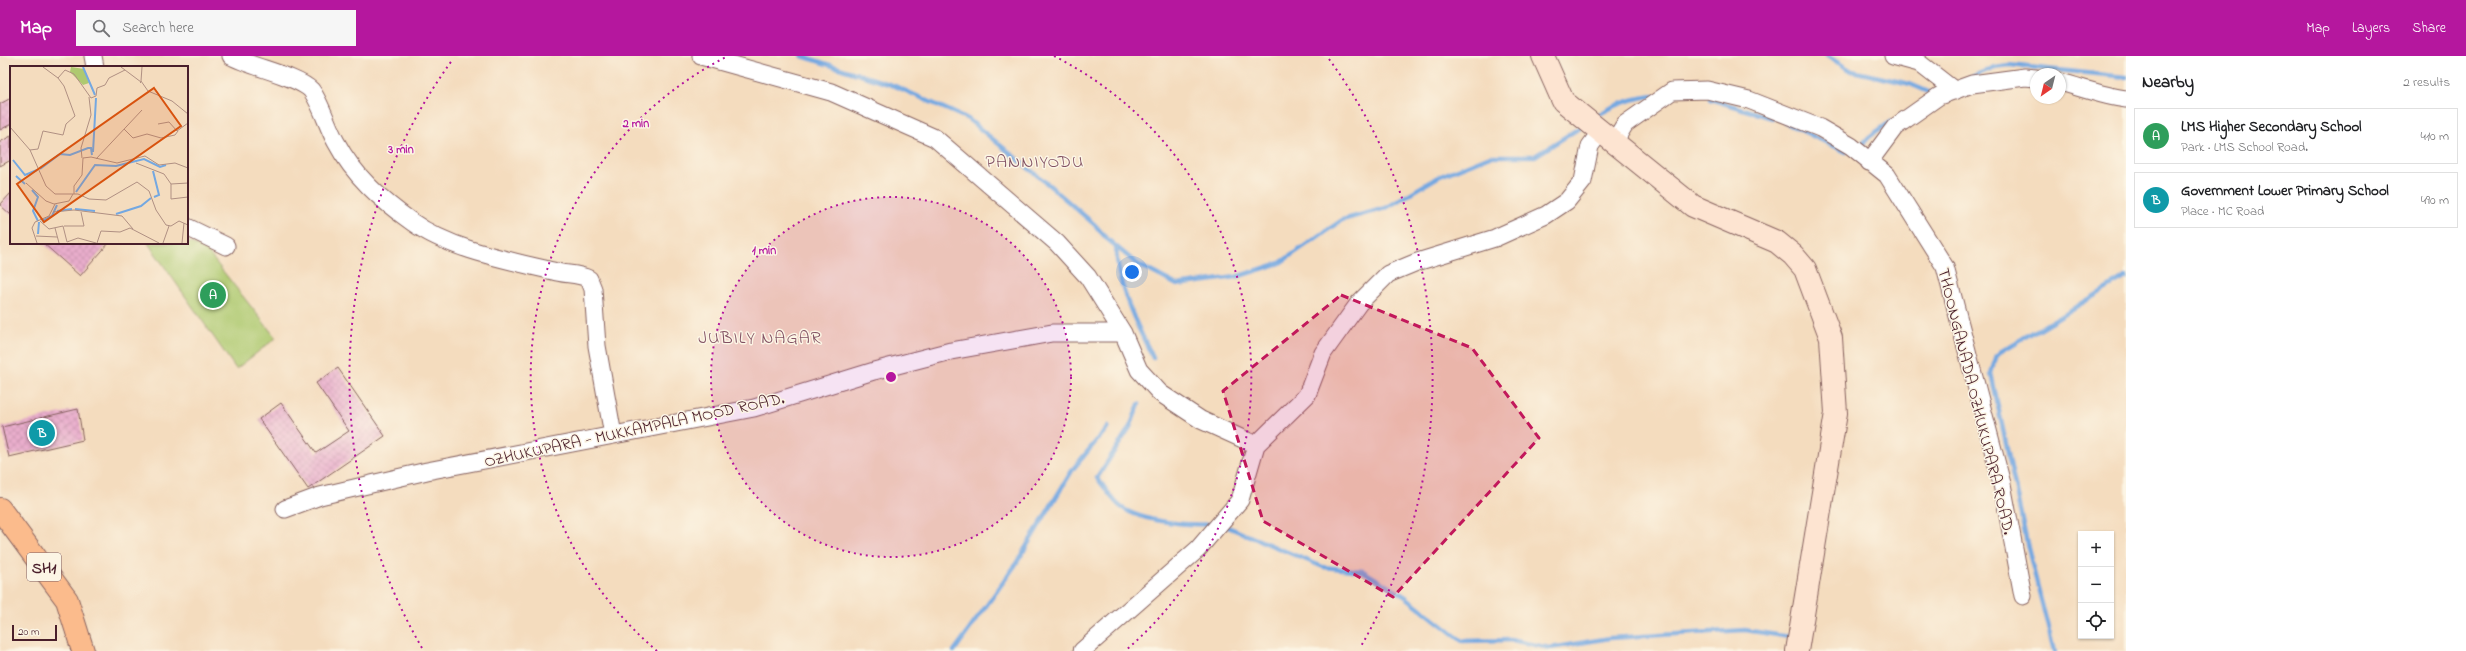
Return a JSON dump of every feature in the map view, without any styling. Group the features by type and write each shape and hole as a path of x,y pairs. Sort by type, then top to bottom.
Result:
{"main road":[{"path":"1543,56 1563,101 1574,110 1693,206 1777,242 1793,255 1805,269 1831,338 1836,413 1797,651"},
{"name":"SH1","path":"0,509 67,600 83,651"}],"street":[{"path":"93,56 95,66"},
{"path":"231,56 245,64 300,82 311,91 335,141 359,178 413,223 440,238 488,256 508,259 589,279 593,289 598,346 613,435"},
{"path":"701,56 831,92 935,138 1057,243 1088,277 1123,333 1139,370 1160,393 1201,420 1256,445"},
{"path":"1893,56 1919,63 1955,91"},
{"path":"1869,162 1895,127 1928,102 1972,84 2030,77"},
{"path":"2066,83 2081,87 2098,94 2126,99"},
{"name":"THOONGANADA OZHUKUPARA ROAD.","path":"1603,133 1625,124 1672,91 1707,90 1749,100 1820,128 1851,146 1887,175 1945,267 2002,484 2023,596"},
{"path":"1082,651 1198,549 1240,500 1256,445 1307,395 1323,354 1360,303 1388,274 1417,262 1495,238 1546,215 1567,200 1583,181 1590,146 1603,133"},
{"path":"188,227 226,246"},
{"name":"OZHUKUPARA - MUKKAMPALA MOOD ROAD.","path":"285,509 320,496 427,471 754,408 874,371 951,351 1052,333 1123,333"}],"highlighted area":[{"path":"1341,295 1472,348 1539,438 1393,597 1263,521 1223,391"}],"green space":[{"path":"188,242 207,251 276,338 236,369 149,244 188,244"}],"building":[{"path":"10,99 10,125 0,130 0,104"},
{"path":"10,137 10,161 0,166 0,142"},
{"path":"10,194 10,214 0,205"},
{"path":"44,244 108,244 80,276"},
{"path":"338,368 385,436 308,489 259,419 281,403 316,453 349,431 316,383"},
{"path":"78,409 83,440 9,457 2,427"}],"waterway":[{"path":"802,56 895,86 968,119 1049,185 1095,225 1106,238 1137,264 1177,285 1236,277 1280,263 1342,220 1386,208 1438,177 1490,156 1535,156 1584,125"},
{"path":"1827,56 1852,71 1910,84 1931,93"},
{"path":"1971,77 1995,67 2009,65 2126,77"},
{"path":"1593,118 1630,100 1655,96"},
{"path":"1710,99 1772,118"},
{"path":"1859,148 1869,137 1890,122"},
{"path":"1786,123 1846,152"},
{"path":"1116,246 1117,261 1123,290 1153,358"},
{"path":"2054,651 2028,548 1991,373 1997,355 2000,352 2126,277"},
{"path":"1139,404 1130,427 1097,478 1118,504 1130,512 1166,522 1214,524"},
{"path":"954,651 1014,567 1073,469 1108,427"},
{"path":"1223,525 1323,567 1363,571 1406,597 1462,641 1511,640 1550,648 1610,638 1745,630 1790,637"}],"place":[{"name":"LMS Higher Secondary School","path":"213,295"},
{"name":"Government Lower Primary School","path":"42,433"}],"district":[{"name":"PANNIYODU","path":"1035,161"},
{"name":"JUBILY NAGAR","path":"760,337"}]}
